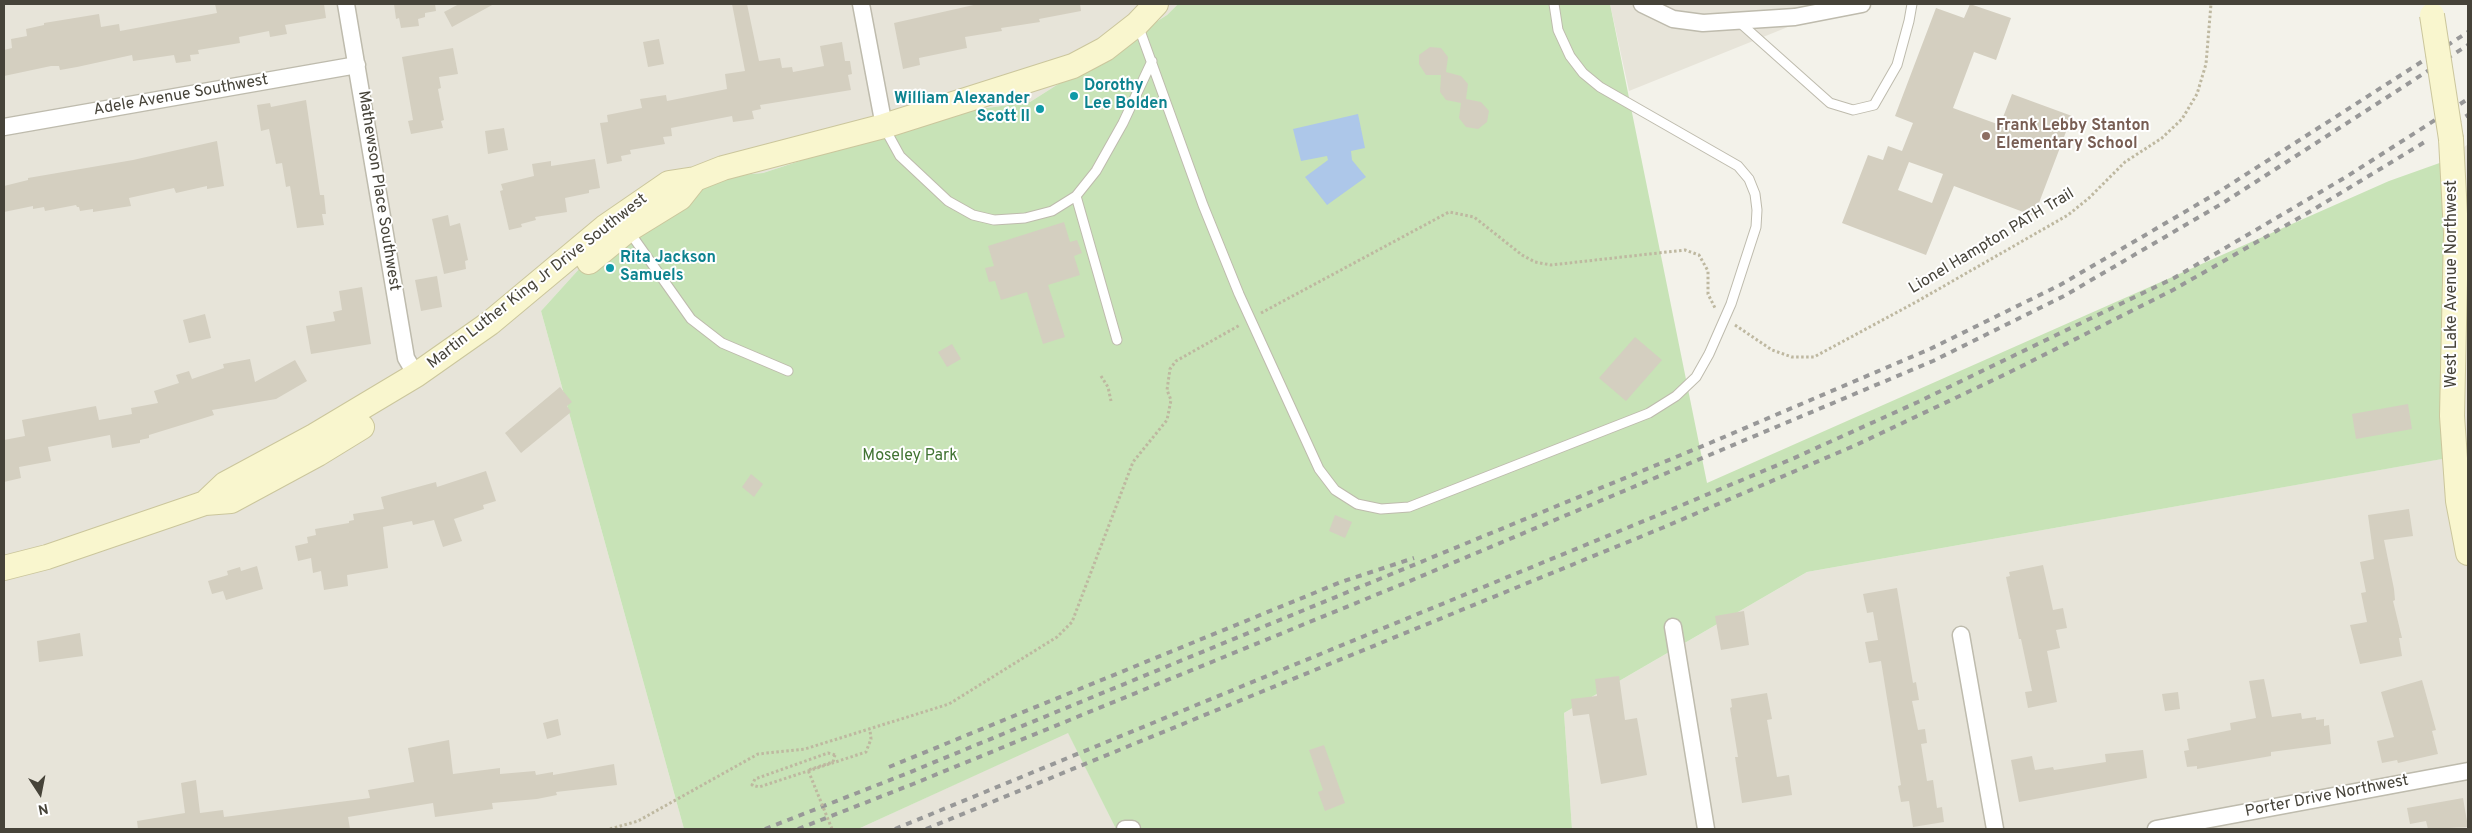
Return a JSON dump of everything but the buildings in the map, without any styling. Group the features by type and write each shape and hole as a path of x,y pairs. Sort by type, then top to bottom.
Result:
{"main road":[{"name":"Martin Luther King Jr Drive Southwest","path":"205,503 225,484 314,436 416,376 490,323 619,217 669,183 695,179 723,168 884,126 1073,66 1105,49 1138,24 1156,4"},
{"name":"West Lake Avenue Northwest","path":"2431,9 2451,139 2456,233 2452,416 2458,501 2468,554"},
{"name":"Martin Luther King Jr Drive Southwest","path":"4,568 56,554 205,503 231,501 318,454 438,379 628,230 680,198 695,179"}],"street":[{"name":"Mathewson Place Southwest","path":"346,4 406,358 416,376"},
{"path":"862,4 884,126"},
{"path":"1642,4 1673,19 1702,23 1794,17 1862,4"},
{"name":"Adele Avenue Southwest","path":"4,127 357,65"},
{"path":"1673,628 1706,829"},
{"path":"1962,634 1995,829"},
{"name":"Porter Drive Northwest","path":"2156,829 2468,771"},
{"path":"1125,829 1132,829"}],"lane":[{"path":"1138,24 1203,205 1239,294 1319,469 1335,490 1357,504 1382,509 1409,507 1649,413 1676,396 1696,377 1709,354 1731,304 1756,227 1758,210 1755,194 1748,179 1738,166 1600,87 1584,73 1570,56 1558,30 1554,4"},
{"path":"1738,21 1830,103 1853,110 1874,105 1897,65 1912,4"},
{"path":"884,126 900,156 925,181 948,200 973,215 994,220 1025,218 1052,211 1076,196 1101,163 1152,61"},
{"path":"1076,196 1117,340"},
{"path":"628,230 691,319 722,343 788,371"}],"path":[{"name":"Lionel Hampton PATH Trail","path":"1743,332 1772,350 1792,357 1814,357 1916,302 2068,215 2089,198 2125,162 2162,138 2182,119 2197,94 2206,64 2211,4"},
{"path":"1268,309 1449,212 1474,217 1522,255 1534,262 1551,265 1686,250 1699,255 1708,271 1708,294 1713,306"},
{"path":"610,829 638,821 758,754 805,749 949,704 1057,637 1072,622 1133,462 1167,420 1171,400 1167,390 1170,369 1176,361 1232,329"},
{"path":"1101,376 1108,387 1111,401"},
{"path":"832,829 811,779 808,770 833,762 835,755 828,753 755,779 752,785 759,787 803,772 812,769 866,752 871,739 870,730"}],"shaded area":[{"path":"4,4 1178,4 1167,15 1030,102 943,114 763,173 658,182 541,311 684,829 4,829"},
{"path":"1610,4 1845,4 1629,91"},
{"path":"2468,144 2468,829 1572,829 1564,713 1807,572 2458,456 2448,160"},
{"path":"1068,732 1116,829 858,829"}],"green space":[{"name":"Moseley Park","path":"1178,4 1610,4 1707,483 2389,181 2448,160 2459,456 1807,572 1564,713 1572,829 1116,829 1068,733 858,829 684,829 541,311 658,182 763,173 943,114 1030,102 1167,15"}],"water":[{"path":"1358,114 1365,148 1351,151 1352,160 1366,177 1327,205 1305,177 1328,160 1327,156 1301,161 1293,129"}],"railway":[{"path":"765,829 908,773 1710,443 1930,349 2060,285 2217,193 2468,32"},
{"path":"798,829 1405,583 1933,361 2064,296 2223,203 2468,45"},
{"path":"895,829 1656,516 1792,459 1918,402 2174,278 2346,177 2468,99"},
{"path":"2445,129 2468,115"},
{"path":"926,829 1662,528 1856,445 2006,374 2173,290 2311,211 2428,140"},
{"path":"889,767 1341,582 1414,558"}],"place":[{"name":"Dorothy Lee Bolden","path":"1074,96"},
{"name":"William Alexander Scott II","path":"1040,109"},
{"name":"Frank Lebby Stanton Elementary School","path":"1986,136"},
{"name":"Rita Jackson Samuels","path":"610,268"}]}
